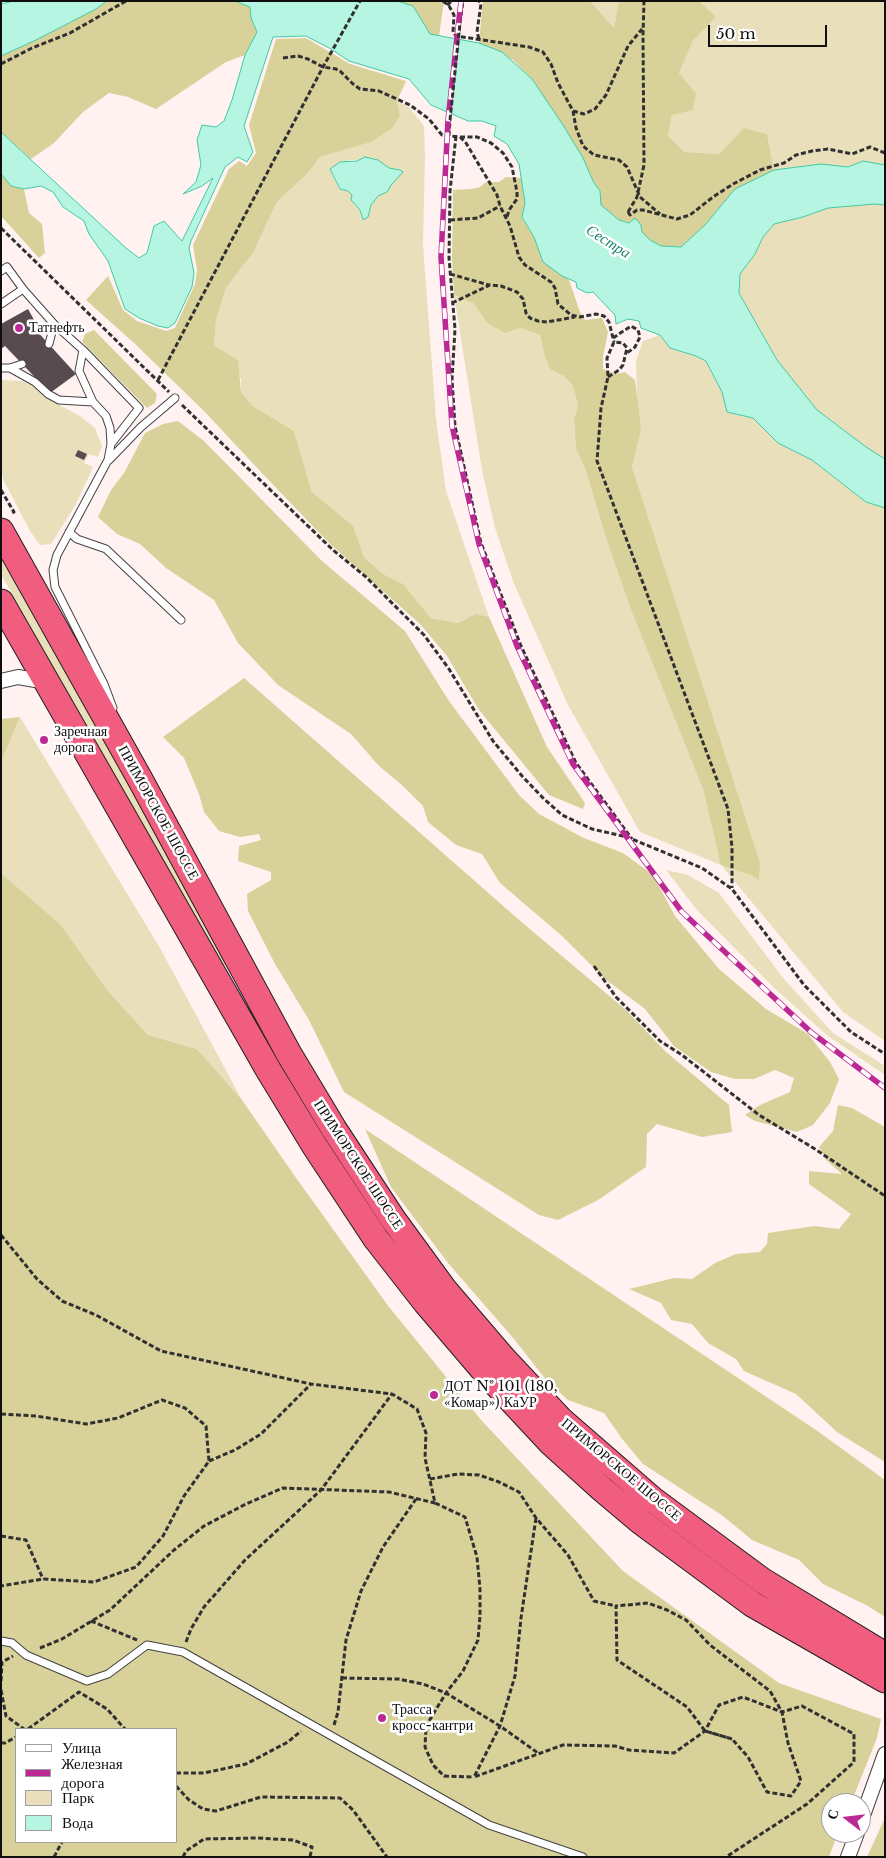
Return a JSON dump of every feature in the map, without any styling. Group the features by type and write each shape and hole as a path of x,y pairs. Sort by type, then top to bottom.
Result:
{"highway":[{"name":"ПРИМОРСКОЕ ШОССЕ","path":"4,523 288,1054 392,1219 444,1290 561,1420 652,1499 763,1581 885,1655"},
{"name":"ПРИМОРСКОЕ ШОССЕ","path":"2,608 47,682 269,1072 314,1145 376,1239 484,1371 551,1443 642,1522 745,1598 885,1680"},
{"path":"220,987 245,973"}],"street":[{"path":"1,681 18,677 47,682"},
{"path":"871,1793 885,1754"},
{"path":"848,1857 853,1843"}],"lane":[{"path":"1,271 7,268 23,290 54,324 83,350 138,408 111,444"},
{"path":"1,304 23,290"},
{"path":"49,344 54,324"},
{"path":"83,350 79,371 93,402 106,416 110,428 111,444 108,460 57,555 53,570 55,587 104,684 117,719"},
{"path":"1,368 10,368 22,364"},
{"path":"10,368 35,382 48,394 59,400 93,402"},
{"path":"108,460 175,398"},
{"path":"70,532 77,538 106,548 181,620"},
{"path":"121,728 141,781"},
{"path":"1,1641 12,1643 26,1654 87,1681 108,1674 147,1645 183,1652 489,1825 583,1857"}],"path":[{"path":"1,64 32,48 70,33 126,1"},
{"path":"158,380 323,67 360,1"},
{"path":"443,1 454,14 453,32 456,36 528,47 543,52 551,64 558,83 573,111 576,128 583,146 594,155 619,160 627,168 644,202 660,214"},
{"path":"447,4 452,1"},
{"path":"449,136 463,1"},
{"path":"478,39 477,32 481,4 479,1"},
{"path":"644,1 644,165 638,193 628,212 630,214 637,210 677,219 690,215 733,184 760,170 784,163 796,155 828,149 852,154 870,147 885,153"},
{"path":"573,111 584,114 595,109 606,95 628,46 643,28"},
{"path":"283,58 298,56 308,59 323,67 340,71 360,89 379,91 402,100 428,119 440,134 449,136 477,136 491,143 503,153 512,167 518,192 507,217"},
{"path":"458,136 466,143 493,187 500,206 507,217 519,257 525,265 551,282 555,288 558,304 576,317"},
{"path":"458,136 450,191 450,274 455,329 452,379 455,426 481,543 521,646 576,763 632,839"},
{"path":"450,220 478,218 500,206"},
{"path":"1,228 175,398 424,635 449,669 493,741 544,799 562,815 592,829 632,839 702,868 732,889 804,985 851,1032 885,1054"},
{"path":"450,274 490,285 501,286 516,292 523,299 526,314 538,321 547,322 596,314 604,316 609,322 614,340"},
{"path":"452,303 490,285"},
{"path":"608,377 619,370 627,353 635,347 640,337 638,330 631,326 614,340 607,358 608,377 601,408 598,461 728,809 732,848 732,889"},
{"path":"614,340 623,343 627,348 627,353"},
{"path":"1,490 14,512 4,523"},
{"path":"594,966 616,997 660,1041 682,1055 759,1115 816,1149 885,1196"},
{"path":"1,1235 37,1279 62,1301 96,1314 161,1351 311,1384 392,1394 417,1409 426,1433 425,1458 435,1503"},
{"path":"1,1586 43,1579 94,1582 136,1567 163,1536 184,1496 209,1461 235,1450 261,1434 311,1384"},
{"path":"183,1652 191,1629 204,1607 245,1560 321,1490 392,1394"},
{"path":"1,1414 36,1416 86,1424 118,1418 162,1400 185,1408 206,1426 209,1461"},
{"path":"430,1479 458,1474 479,1475 519,1492 536,1518 568,1555 594,1601 616,1606 648,1604 667,1610 686,1620 710,1645 770,1692 782,1712 788,1743 802,1781 791,1796 767,1792 748,1757 732,1739 705,1731 687,1707 617,1660 616,1606"},
{"path":"1,1681 2,1662 62,1639 110,1610 174,1550 204,1526 282,1488 389,1492 416,1500 435,1503 465,1517 477,1557 480,1590 478,1640 463,1671 446,1693 426,1726 425,1747 432,1766 444,1776 474,1777 563,1744 615,1746 629,1750 674,1753 705,1731 719,1705 743,1697 782,1712 802,1706 854,1734 854,1762 807,1804 726,1857"},
{"path":"330,1735 338,1712 346,1640 361,1591 383,1546 416,1500"},
{"path":"474,1777 500,1726 515,1676 536,1518"},
{"path":"1,1536 26,1540 43,1579"},
{"path":"91,1621 147,1645"},
{"path":"342,1678 398,1679 422,1684 446,1693 500,1726 538,1754"},
{"path":"30,1728 79,1692 87,1681"},
{"path":"1,1690 6,1716 23,1728"},
{"path":"79,1692 107,1709 124,1728"},
{"path":"178,1772 204,1773 246,1764 288,1742 310,1724"},
{"path":"1,1743 15,1738"},
{"path":"178,1788 203,1809 216,1811 262,1797 340,1798 353,1810 387,1857"},
{"path":"183,1857 186,1851 204,1838 293,1840 312,1847 310,1857"},
{"path":"54,1857 61,1843"}],"green space":[{"path":"590,1 619,1 614,29"},
{"path":"699,1 885,1 885,165 863,161 848,167 821,164 774,170 767,134 744,129 719,154 685,152 668,136 672,115 696,93 679,73 693,41 716,17"},
{"path":"397,101 409,107 424,126 423,245 436,419 446,491 489,617 476,615 458,623 431,618 403,584 383,574 364,557 352,526 312,492 294,431 253,406 241,392 241,379 224,353 214,346 216,320 226,288 253,253 277,202 309,172 320,157 370,142 400,115","holes":["351,160 378,160 389,168 400,170 387,192 378,196 371,205 368,217 362,220 360,210 354,204 352,195 348,191 339,189 330,170"]},
{"path":"875,204 885,205 885,459 817,410 777,360 739,293 740,274 755,254 763,237 774,224 803,217 828,208"},
{"path":"454,295 473,303 487,323 520,328 540,335 550,369 564,376 573,386 578,405 574,419 576,449 586,471 607,541 631,610 704,792 713,824 748,874 758,879 759,863 632,467 635,451 637,399 636,361 643,341 660,335 670,348 706,361 722,392 728,412 753,418 778,443 812,460 866,502 885,508 885,1041 843,1012 721,865 640,832 568,705 514,584 495,528 482,470"},
{"path":"1,380 21,381 34,386 50,400 80,416 95,428 102,446 98,457 89,454 84,463 93,467 76,504 51,544 40,545 30,531 3,479 1,466"},
{"path":"1,557 227,963 221,968 1,574"},
{"path":"20,717 160,948 242,1100 197,1049 148,1035 108,991 60,924 1,873 1,760"},
{"path":"666,870 688,875 719,893 784,979 833,1033 885,1066 885,1075 828,1036 773,987 697,910"}],"shaded area":[{"path":"107,1 235,1 250,7 251,18 257,32 245,55 226,62 156,109 128,97 109,93 83,112 54,143 31,159 1,132 1,56 96,9"},
{"path":"397,1 444,1 439,36 430,34 413,6"},
{"path":"483,1 590,1 614,28 619,1 699,1 716,17 693,41 679,73 696,93 693,110 672,115 668,136 685,152 719,154 744,128 767,134 774,170 735,189 705,225 681,247 661,246 650,240 642,232 641,225 619,220 601,205 600,191 594,183 583,158 532,79 513,60 479,43"},
{"path":"306,38 350,64 406,81 397,101 400,115 392,128 371,142 320,157 309,172 277,202 253,253 226,288 216,320 214,346 238,360 241,392 253,406 294,431 312,492 353,526 364,557 383,574 403,584 431,618 458,623 476,614 489,617 547,747 585,803 583,809 549,795 479,710 447,656 420,624 328,542 204,411 134,343 86,300 108,276 123,310 137,321 166,331 175,328 195,284 197,270 193,245 229,169 239,161 247,166 256,153 249,125 276,39"},
{"path":"1,174 11,186 24,189 29,213 42,224 45,253 39,258 1,216"},
{"path":"506,177 521,178 525,203 522,218 534,237 543,262 569,280 580,312 585,320 602,318 608,332 603,357 603,369 616,374 625,372 635,380 641,429 632,467 760,863 759,880 748,874 721,865 704,792 631,610 607,541 586,471 576,449 574,419 578,405 573,386 564,376 550,369 540,335 520,328 505,333 487,323 473,303 454,295 452,259 453,190 480,187 486,182 499,182"},
{"path":"94,330 157,394 155,403 147,408 82,342 85,334"},
{"path":"178,421 204,441 322,561 405,631 449,701 519,795 539,814 584,838 623,853 653,875 675,916 719,969 766,1009 808,1034 830,1062 839,1079 830,1103 813,1125 797,1132 755,1121 745,1115 760,1105 790,1092 794,1078 775,1070 754,1079 735,1079 711,1072 674,1046 645,1009 605,979 562,936 500,883 482,854 456,845 428,822 423,806 379,766 351,734 278,685 238,643 214,600 166,568 140,544 117,534 98,517 111,490 124,473 145,433 163,424"},
{"path":"244,678 518,919 626,1010 665,1051 729,1105 732,1132 702,1137 657,1124 647,1134 646,1167 598,1200 558,1220 539,1215 344,1092 309,1020 275,964 248,911 247,894 271,880 271,872 238,861 239,846 261,840 259,834 240,837 219,831 204,812 199,794 184,758 163,737"},
{"path":"20,717 2,759 1,760 1,719"},
{"path":"1,873 60,924 108,991 148,1035 197,1049 242,1100 389,1307 482,1421 623,1571 779,1683 881,1719 877,1738 855,1793 821,1793 821,1843 834,1843 829,1857 1,1857"},
{"path":"838,1105 852,1108 885,1127 885,1462 837,1432 796,1394 744,1371 736,1359 708,1343 692,1324 671,1320 661,1303 629,1289 674,1278 692,1279 715,1263 736,1254 760,1252 767,1244 768,1233 814,1226 839,1229 851,1214 809,1184 809,1171 842,1174 826,1160 819,1147 833,1131"},
{"path":"365,1129 816,1430 885,1480 885,1617 868,1606 823,1584 799,1560 752,1540 723,1516 643,1464 604,1413 568,1400 547,1381 514,1339 448,1263 391,1187"},
{"path":"885,1817 885,1857 867,1857 884,1820"}],"water":[{"path":"14,1 107,1 96,9 1,56 1,4"},
{"name":"Сестра","path":"235,1 397,1 413,6 430,34 479,43 502,52 532,79 563,125 600,191 601,205 619,220 629,223 635,218 641,225 642,232 650,240 661,246 681,247 705,225 735,189 774,170 821,164 848,167 863,161 885,165 885,205 875,204 828,208 803,217 774,224 763,237 755,254 740,274 739,293 777,360 817,410 885,459 885,508 866,502 812,460 778,443 753,418 727,412 722,392 706,361 670,348 660,335 641,328 639,321 628,319 616,324 615,315 593,292 587,293 577,288 576,282 562,276 543,262 534,237 522,217 525,203 519,164 507,144 494,136 496,126 482,121 468,121 431,105 409,79 349,61 306,36 273,37 244,126 253,152 247,162 238,157 225,167 191,241 189,248 194,273 192,287 175,323 168,328 158,326 139,318 125,309 108,261 89,234 84,221 63,207 53,192 41,186 24,189 11,186 1,174 1,132 139,258 147,253 154,226 164,221 182,241 213,178 202,186 183,194 196,182 201,165 197,140 202,125 216,127 224,121 245,55 257,32 251,18 250,7"},
{"path":"365,157 378,160 389,168 403,172 387,192 378,196 371,205 368,217 363,220 360,210 351,200 352,195 348,191 340,189 330,169 340,162 357,161"}],"building":[{"path":"28,309 38,327 35,329 76,374 50,393 5,346 1,349 1,324"},
{"path":"78,450 87,454 84,460 75,456"}],"railway":[{"path":"461,1 448,120 441,257 452,426 479,544 517,646 573,764 682,912 812,1033 885,1088"}],"place":[{"name":"Татнефть","path":"19,328"},
{"name":"Заречная дорога","path":"44,740"},
{"name":"ДОТ № 101 (180, «Комар») КаУР","path":"434,1395"},
{"name":"Трасса кросс-кантри","path":"382,1718"}]}
